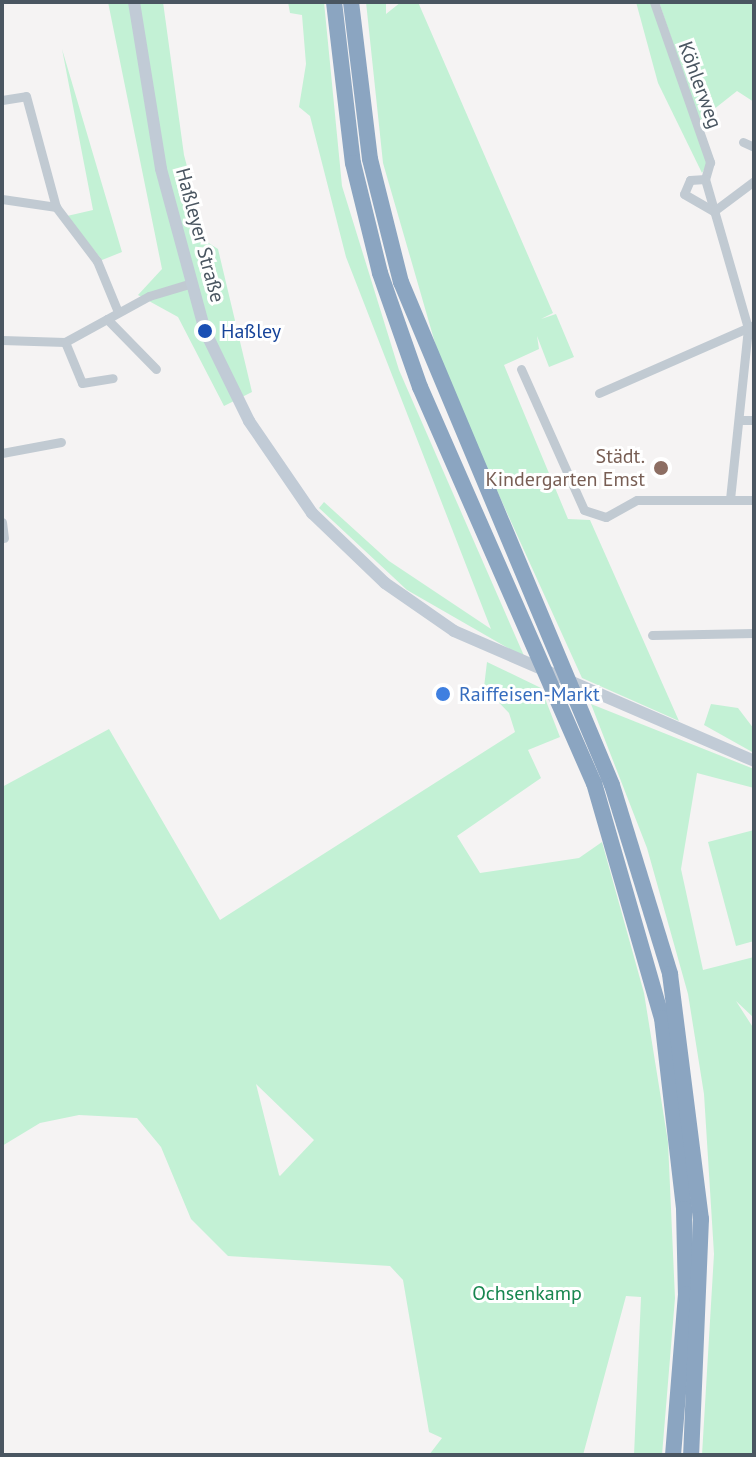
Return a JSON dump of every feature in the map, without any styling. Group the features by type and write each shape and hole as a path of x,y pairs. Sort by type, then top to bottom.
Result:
{"highway":[{"path":"334,2 353,163 380,273 420,387 594,783 662,1018 684,1224 673,1455"},
{"path":"351,2 370,159 401,282 612,785 670,974 701,1219 691,1455"},
{"path":"352,24 359,2"}],"main road":[{"name":"Haßleyer Straße","path":"134,2 189,284 233,394 312,513 410,602 512,661 686,730 754,761"}],"street":[{"name":"Köhlerweg","path":"654,2 710,162 705,179 751,327 730,500"},
{"path":"2,100 26,96 56,207 97,261 118,312"},
{"path":"743,142 754,147"},
{"path":"705,179 690,180 684,194 714,211 754,181"},
{"path":"2,199 56,207"},
{"path":"2,340 65,342 118,312 189,284"},
{"path":"107,319 156,369"},
{"path":"599,393 751,327"},
{"path":"65,342 82,383 113,378"},
{"path":"521,369 584,510 606,517 637,500 754,500"},
{"path":"740,420 754,420"},
{"path":"2,453 61,442"},
{"path":"2,522 4,538"},
{"path":"652,635 754,633"}],"green space":[{"path":"108,2 163,2 184,155 207,242 218,249 252,392 224,406 178,317 138,295 162,269"},
{"path":"288,2 324,2 342,186 399,370 525,658 407,590 319,508 324,502 389,561 491,629 346,257 310,116 299,107 306,64 302,15 290,13"},
{"path":"366,2 386,2 386,14 401,2 418,2 553,313 541,319 556,314 574,357 549,367 537,336 539,349 504,365 568,519 590,520 679,721 582,678 444,374 383,163"},
{"path":"636,2 653,2 708,163 702,173 658,83"},
{"path":"659,2 754,2 754,102 737,91 699,121"},
{"path":"62,49 122,252 102,260 67,216 93,210"},
{"name":"Ochsenkamp","path":"487,662 541,688 560,737 528,750 541,778 457,836 480,873 579,858 602,842 644,993 668,1142 675,1298 662,1455 634,1455 641,1297 626,1296 583,1455 429,1455 442,1438 429,1432 403,1280 390,1266 228,1256 191,1219 161,1147 137,1118 79,1115 40,1123 2,1146 2,787 109,729 220,920 515,732 509,713 484,687","holes":["256,1084 314,1140 280,1176"]},
{"path":"591,704 754,769 754,788 697,773 681,869 703,970 754,957 754,1018 736,1001 754,1029 754,1455 702,1455 714,1254 704,1094 688,994 647,848"},
{"path":"711,704 738,708 754,729 754,753 704,725"},
{"path":"754,830 754,941 736,946 708,842"}],"place":[{"name":"Haßley","path":"205,331"},
{"name":"Städt. Kindergarten Emst","path":"661,468"},
{"name":"Raiffeisen-Markt","path":"443,694"}]}
